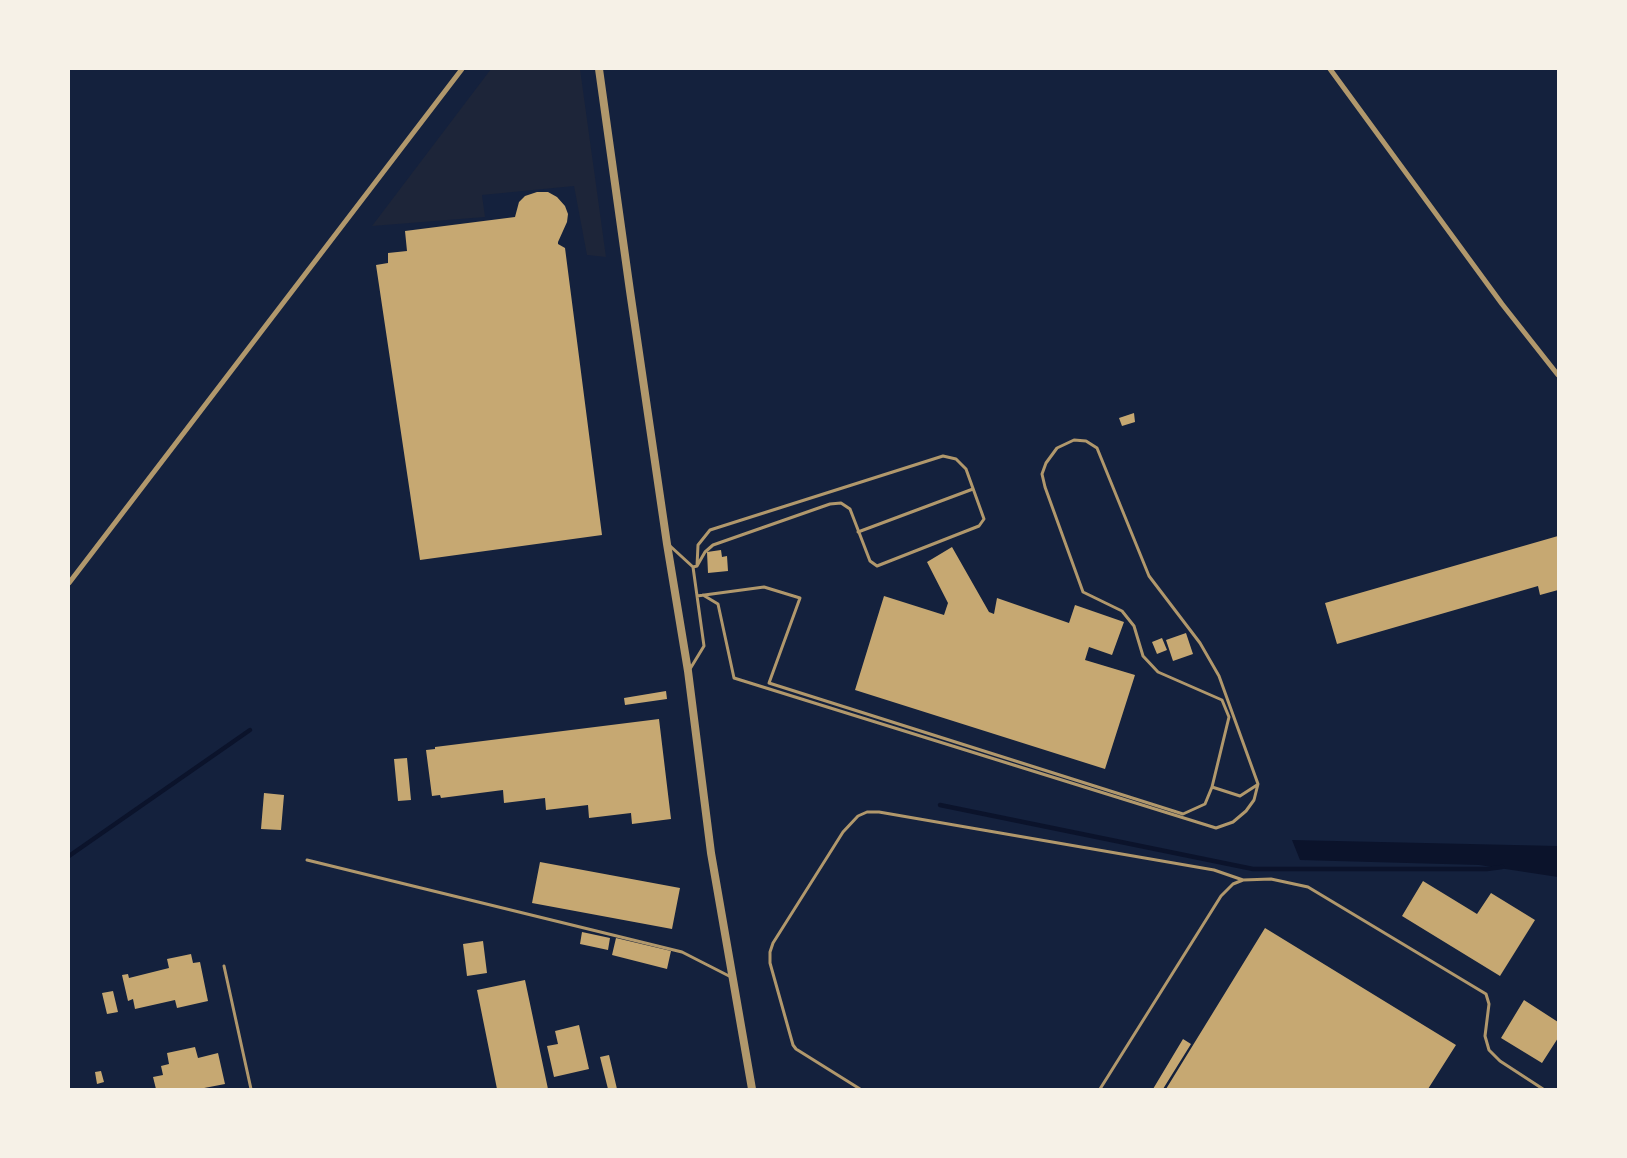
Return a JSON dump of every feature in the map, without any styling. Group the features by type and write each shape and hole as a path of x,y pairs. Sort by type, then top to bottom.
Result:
{"street":[{"path":"69,584 462,69"},
{"path":"599,69 667,544 688,671 711,852 731,977 752,1089"},
{"path":"1330,69 1502,304 1558,376"}],"lane":[{"path":"697,596 703,595 764,587 800,598 769,683 1183,814 1205,804 1212,787 1229,717 1222,700 1158,672 1143,656 1134,626 1122,611 1082,592 1045,488 1042,474 1046,463 1057,448 1074,440 1086,441 1097,448 1149,576 1200,643 1219,676 1258,784 1254,800 1233,822 1216,828 734,678 718,604 703,595"},
{"path":"688,671 704,646 695,567 698,545 710,530 942,456 956,459 966,469 984,519 979,526 877,566 870,561 850,509 841,503 830,504 714,545 705,552 695,567"},
{"path":"858,532 973,489"},
{"path":"667,544 695,567"},
{"path":"1212,787 1240,796 1258,784"},
{"path":"860,1089 796,1049 793,1045 770,963 770,952 773,943 843,832 858,816 867,812 879,812 1214,870 1243,880 1271,880 1308,887 1486,994 1489,1004 1485,1036 1489,1050 1500,1061 1543,1089"},
{"path":"307,860 682,952 731,977"},
{"path":"1100,1089 1221,896 1233,884 1243,880"},
{"path":"224,966 251,1089"}],"shaded area":[{"path":"491,69 580,69 606,257 587,255 574,186 482,195 485,217 372,226"},
{"path":"1292,840 1558,846 1558,877 1479,865 1300,860"}],"building":[{"path":"537,192 548,192 557,197 565,206 568,214 567,222 558,244 565,248 602,535 420,560 376,265 388,263 388,253 407,251 405,231 515,217 519,202 525,196"},
{"path":"1134,413 1135,422 1122,426 1119,418"},
{"path":"1558,536 1558,590 1540,595 1538,586 1337,644 1325,603"},
{"path":"952,547 989,612 994,614 997,598 1069,623 1075,605 1124,622 1112,655 1089,647 1085,660 1135,675 1105,769 855,690 884,596 944,615 948,603 927,562"},
{"path":"721,550 722,557 727,556 728,571 708,573 707,552"},
{"path":"1186,633 1193,654 1173,661 1166,640"},
{"path":"1162,638 1167,650 1157,654 1152,642"},
{"path":"666,691 667,699 625,705 624,698"},
{"path":"659,719 671,819 632,824 631,813 589,818 588,805 546,810 545,798 504,803 503,790 441,798 440,795 432,796 426,750 435,749 435,747"},
{"path":"407,758 411,800 398,801 394,759"},
{"path":"264,793 284,795 281,830 261,829"},
{"path":"540,862 680,888 672,929 532,903"},
{"path":"1423,881 1477,914 1491,893 1535,920 1500,976 1402,916"},
{"path":"1265,928 1456,1045 1428,1089 1166,1089"},
{"path":"582,932 610,938 608,950 580,944"},
{"path":"616,938 671,951 667,969 612,955"},
{"path":"483,941 487,973 467,976 463,944"},
{"path":"191,954 193,963 200,962 208,1001 177,1008 175,1000 135,1009 133,999 128,1001 122,975 128,974 129,978 169,968 167,959"},
{"path":"525,980 548,1089 497,1089 477,990"},
{"path":"113,991 118,1012 107,1014 102,993"},
{"path":"1524,1000 1558,1022 1558,1038 1542,1063 1501,1038"},
{"path":"579,1025 589,1069 554,1077 547,1046 558,1044 555,1031"},
{"path":"1183,1039 1191,1044 1163,1089 1153,1089"},
{"path":"195,1047 198,1058 218,1053 225,1084 199,1089 156,1089 153,1077 163,1075 161,1066 169,1064 167,1053"},
{"path":"609,1055 617,1089 608,1089 600,1057"},
{"path":"101,1071 104,1082 97,1084 95,1072"}],"waterway":[{"path":"69,856 250,730"},
{"path":"940,805 1253,869 1487,869 1502,867"}]}
